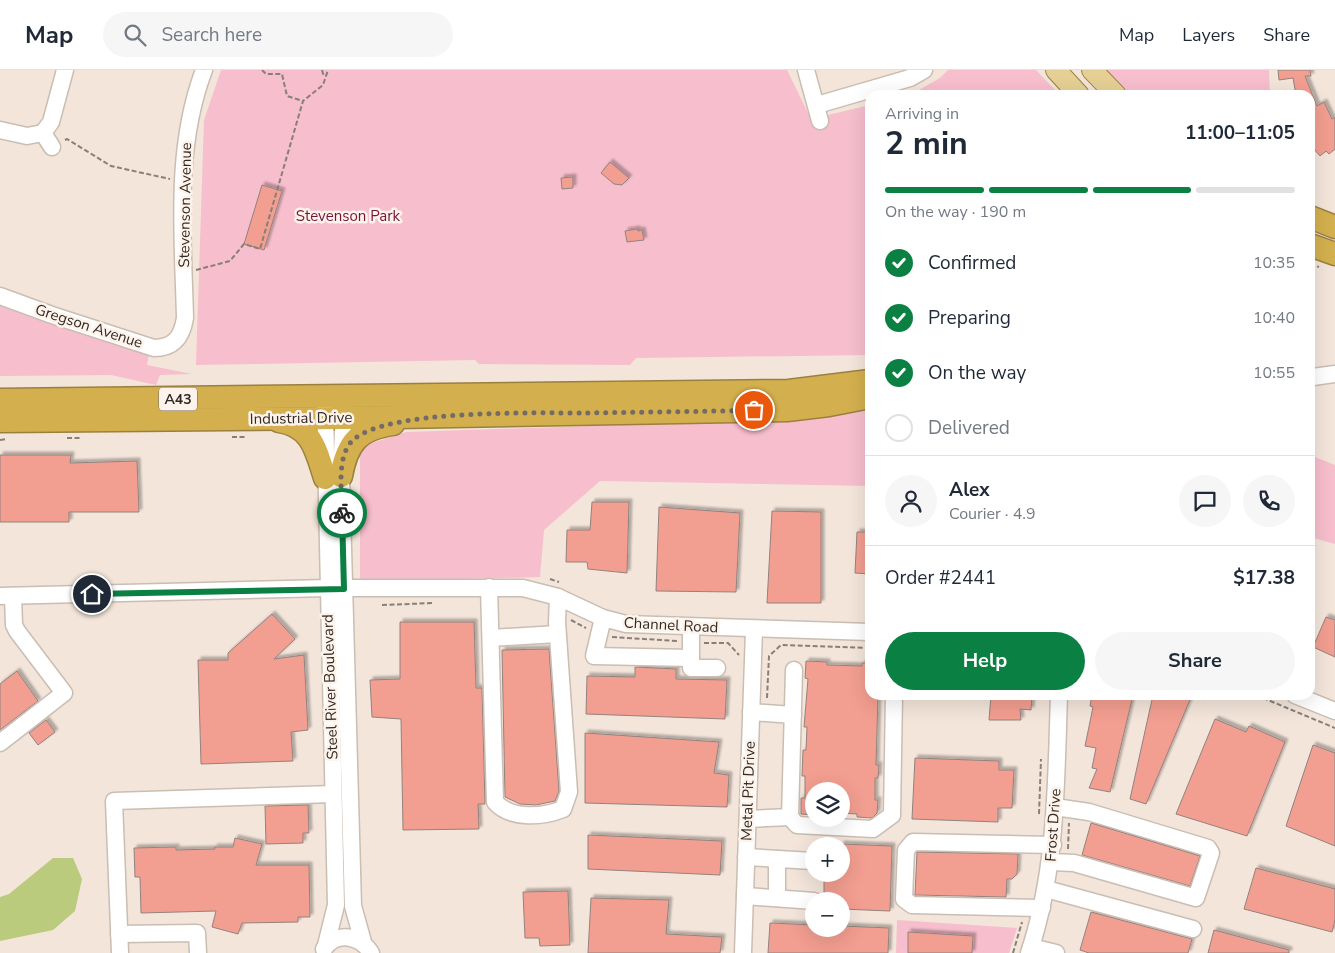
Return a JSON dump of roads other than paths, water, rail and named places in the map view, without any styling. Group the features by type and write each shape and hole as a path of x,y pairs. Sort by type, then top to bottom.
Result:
{"highway":[{"path":"1315,219 1335,227"},
{"path":"1315,247 1335,255"},
{"path":"1315,253 1335,255"},
{"name":"Industrial Drive","path":"0,421 264,418 334,408 789,391 865,382"},
{"name":"Industrial Drive","path":"0,400 334,408 461,415 787,410 865,398"},
{"path":"333,477 352,441 363,434 388,424 461,415"},
{"path":"264,418 291,423 304,432 333,477"}],"main road":[{"path":"1056,70 1074,90"},
{"path":"1092,70 1111,90"}],"street":[{"path":"0,130 27,136 42,133 51,122 65,70"},
{"name":"Stevenson Avenue","path":"178,340 183,331 185,318 182,182 186,138 195,94 204,70"},
{"path":"806,70 820,121"},
{"path":"869,90 910,78 924,70"},
{"path":"817,105 865,91"},
{"path":"42,133 52,147"},
{"name":"Gregson Avenue","path":"0,296 154,348 163,348 178,340"},
{"path":"1315,377 1335,374"},
{"name":"Steel River Boulevard","path":"334,408 333,477 336,589 354,906 370,950"},
{"path":"489,587 495,802 500,808 517,815 553,813 563,809 569,792 557,634 558,589"},
{"name":"Channel Road","path":"6,596 489,587 558,589 603,618 626,624 754,630 865,632"},
{"name":"Steel River Boulevard","path":"323,949 336,905 333,794 336,589"},
{"path":"0,743 64,693 17,631 6,596"},
{"path":"603,618 594,656 691,658"},
{"path":"691,627 691,668 717,668"},
{"name":"Metal Pit Drive","path":"743,953 754,630"},
{"path":"491,638 557,634"},
{"path":"794,670 790,817 797,825 874,828 892,815 894,700"},
{"name":"Frost Drive","path":"1030,950 1042,908 1053,845 1059,700"},
{"path":"1308,700 1335,711"},
{"path":"751,712 793,715"},
{"path":"120,953 114,801 333,794"},
{"path":"1051,862 1074,863 1196,898 1210,853 1208,848 1089,812 1055,807"},
{"path":"748,819 790,817"},
{"path":"1042,908 912,905 904,900 906,850 912,842 1053,845"},
{"path":"746,857 805,861"},
{"path":"777,859 777,898"},
{"path":"1046,889 1193,929"},
{"path":"745,896 805,900"},
{"path":"119,934 197,933 198,953"},
{"path":"323,949 335,939 345,937 370,950"},
{"path":"1030,950 1056,953"}],"park label":[{"name":"Stevenson Park","path":"348,216"}]}
